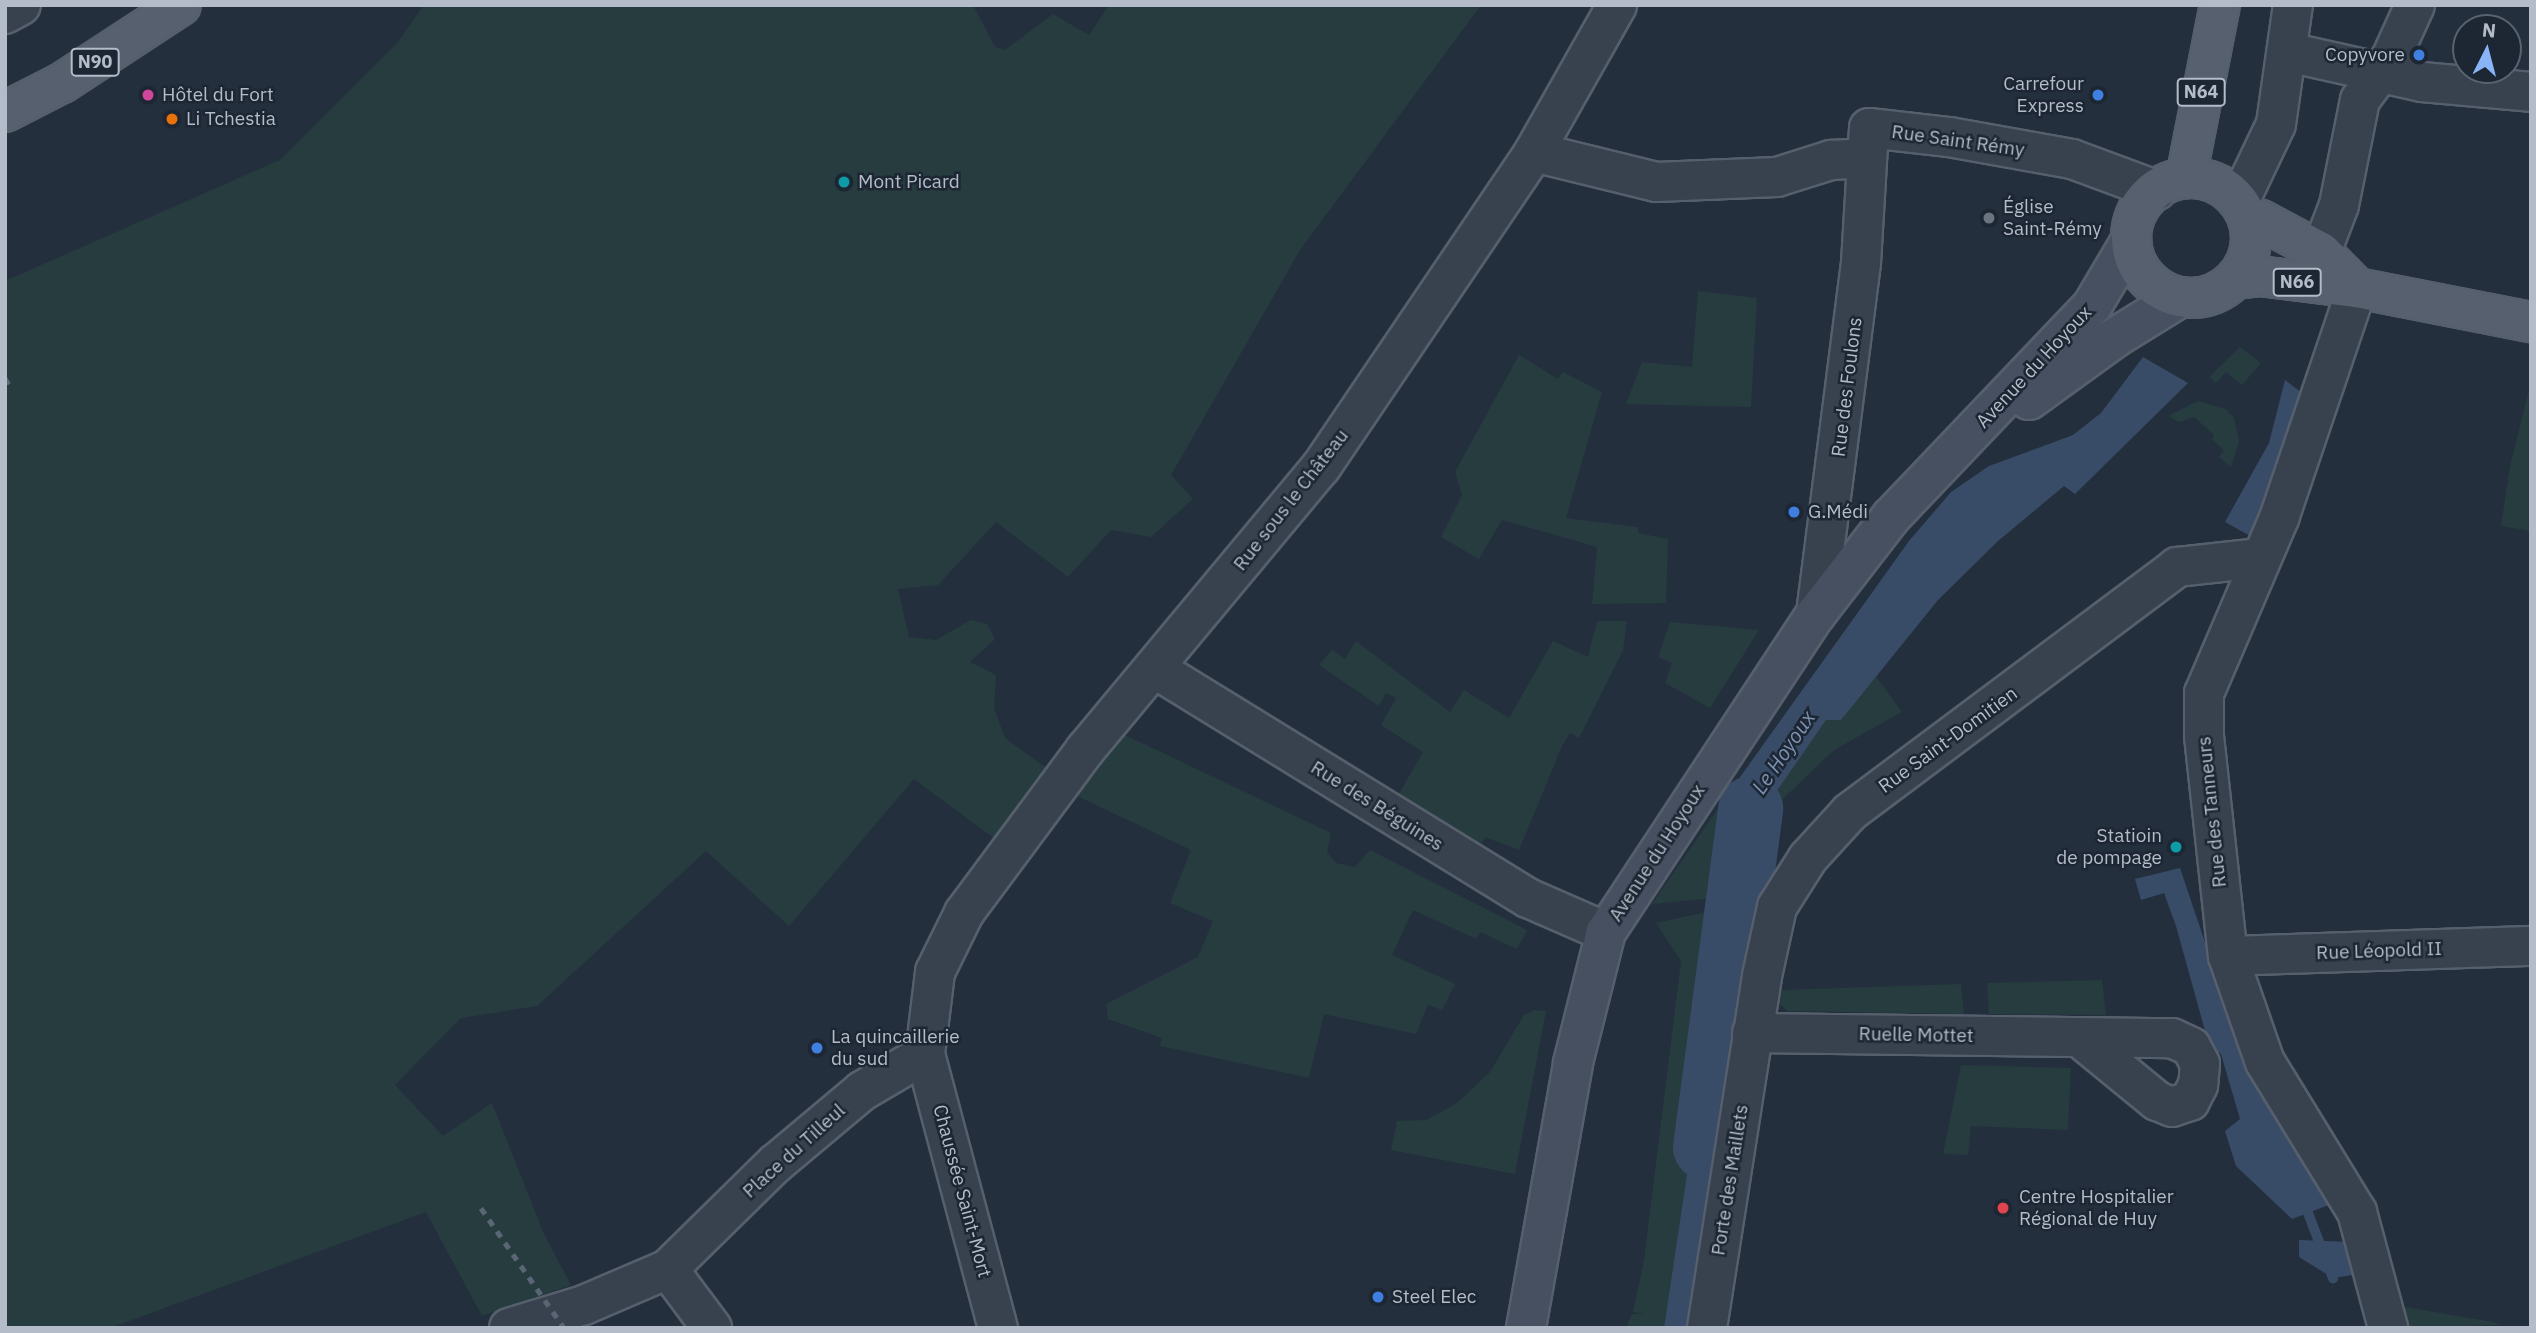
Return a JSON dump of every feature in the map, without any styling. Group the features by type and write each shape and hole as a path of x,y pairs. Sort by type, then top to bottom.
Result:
{"main road":[{"name":"N90","path":"5,112 62,83 181,5"},
{"name":"N64","path":"2171,184 2220,5"},
{"name":"Rue Saint Rémy","path":"2171,184 2205,178 2245,212"},
{"path":"2171,184 2134,221 2131,240 2140,271 2165,292 2181,298 2213,294 2236,279 2250,247 2245,212"},
{"name":"N66","path":"2245,212 2322,253 2357,289"},
{"name":"Avenue du Hoyoux","path":"1527,1328 1571,1076 1606,932 1816,614 1892,517 2092,306 2131,240"},
{"name":"N66","path":"2236,279 2259,276 2357,289 2531,322"},
{"name":"Avenue du Hoyoux","path":"1953,454 2116,337 2181,298"}],"street":[{"path":"5,14 21,5"},
{"name":"Rue sous le Château","path":"925,1055 935,972 964,913 1014,841 1321,467 1534,152 1617,5"},
{"path":"2245,212 2268,149 2288,52 2293,5"},
{"path":"2322,253 2339,205 2360,100 2396,50 2414,5"},
{"path":"2288,52 2422,82 2531,92"},
{"name":"Rue Saint Rémy","path":"1864,158 1869,128 1949,137 2072,159 2171,184"},
{"path":"1534,152 1656,183 1777,177 1831,160 1864,158"},
{"name":"Rue des Foulons","path":"1816,614 1860,276 1864,158"},
{"name":"Rue des Tanneurs","path":"2357,289 2280,516 2204,693 2208,785 2228,956 2265,1062 2357,1212 2388,1328"},
{"name":"Rue Saint-Domitien","path":"1752,1033 1777,907 1808,858 1850,811 2177,567 2260,558"},
{"name":"Rue des Béguines","path":"1154,668 1528,898 1606,932"},
{"name":"Rue Léopold II","path":"2228,956 2531,946"},
{"name":"Ruelle Mottet","path":"1752,1033 2080,1038"},
{"name":"Porte des Maillets","path":"1707,1328 1752,1033"},
{"name":"Place du Tilleul","path":"668,1269 775,1164 862,1091 925,1055"},
{"name":"Chaussée Saint-Mort","path":"925,1055 998,1328"},
{"path":"509,1328 556,1314 668,1269 712,1328"}],"green space":[{"path":"424,5 973,5 995,47 1005,50 1053,14 1089,35 1109,5 1481,5 1300,250 1171,475 1193,499 1151,537 1111,530 1068,577 996,522 938,585 898,589 909,637 936,640 971,620 987,624 995,639 970,662 996,675 994,708 1005,738 1048,769 995,839 914,779 789,926 706,851 537,1006 461,1018 395,1085 443,1136 492,1103 544,1234 571,1285 482,1316 426,1212 110,1328 5,1328 5,281 280,160 398,42"},
{"path":"1698,291 1757,298 1751,407 1626,404 1642,362 1692,367"},
{"path":"2240,347 2261,363 2242,385 2226,372 2216,383 2209,377"},
{"path":"1519,355 1558,379 1563,372 1602,392 1566,518 1638,527 1638,533 1668,539 1666,603 1592,604 1597,547 1502,520 1479,559 1441,537 1462,495 1455,472"},
{"path":"2531,381 2531,531 2501,526 2510,466"},
{"path":"2198,401 2226,409 2234,418 2239,441 2231,467 2219,457 2224,450 2212,439 2214,435 2194,417 2179,422 2168,416"},
{"path":"1597,621 1627,621 1623,650 1579,738 1570,733 1562,746 1519,850 1485,837 1479,848 1396,799 1423,752 1381,725 1396,698 1386,693 1379,706 1319,665 1332,650 1345,659 1356,641 1450,712 1464,690 1509,718 1553,641 1588,657"},
{"path":"1670,622 1759,630 1710,708 1665,683 1672,663 1658,657"},
{"path":"1875,675 1902,712 1834,750 1764,817 1772,798 1826,719 1841,720"},
{"path":"1125,735 1331,833 1327,852 1336,863 1355,867 1370,850 1527,930 1517,949 1480,932 1476,939 1413,910 1392,955 1455,984 1442,1010 1428,1005 1416,1034 1324,1014 1309,1078 1160,1046 1162,1038 1108,1019 1106,1004 1198,957 1213,921 1170,903 1191,850 1077,796"},
{"path":"1733,787 1724,897 1652,904"},
{"path":"1724,908 1720,952 1730,957 1746,952 1729,1054 1704,1060 1664,1328 1626,1328 1632,1314 1645,1314 1633,1312 1644,1260 1681,961 1656,923"},
{"path":"2102,980 2106,1015 1989,1014 1987,983"},
{"path":"1961,984 1964,1014 1788,1011 1777,1002 1780,990"},
{"path":"1535,1010 1546,1011 1515,1174 1391,1150 1397,1121 1427,1120 1457,1103 1490,1072 1524,1015"},
{"path":"1961,1065 2071,1068 2068,1130 1971,1126 1968,1155 1943,1154"},
{"path":"2399,1306 2493,1322 2501,1325 2403,1328"}],"water":[{"path":"2143,357 2188,383 2075,494 2064,486 1998,541 1938,600 1841,720 1826,720 1772,798 1764,817 1753,892 1724,897 1733,787 1909,541 1951,492 1989,466 2073,435 2101,413"},
{"path":"2285,380 2302,393 2254,538 2225,522 2269,443"},
{"path":"2180,868 2215,972 2334,1203 2292,1219 2236,1166 2225,1131 2240,1119 2221,1054 2209,1045 2176,926 2164,893 2141,900 2135,879"},
{"path":"1752,902 1746,952 1724,956 1720,952 1724,908"},
{"path":"1729,1054 1725,1118 1691,1328 1664,1328 1704,1060"},
{"path":"2299,1240 2353,1242 2359,1274 2333,1278 2299,1257"}],"waterway":[{"name":"Le Hoyoux","path":"1705,1147 1750,808"},
{"path":"2303,1200 2333,1278"}],"railway":[{"path":"5,378 10,386"},
{"path":"481,1208 564,1328"}],"place":[{"name":"Copyvore","path":"2419,55"},
{"name":"Hôtel du Fort","path":"148,95"},
{"name":"Carrefour Express","path":"2098,95"},
{"name":"Li Tchestia","path":"172,119"},
{"name":"Mont Picard","path":"844,182"},
{"name":"Église Saint-Rémy","path":"1989,218"},
{"name":"G.Médi","path":"1794,512"},
{"name":"Statioin de pompage","path":"2176,847"},
{"name":"La quincaillerie du sud","path":"817,1048"},
{"name":"Centre Hospitalier Régional de Huy","path":"2003,1208"},
{"name":"Steel Elec","path":"1378,1297"}]}
